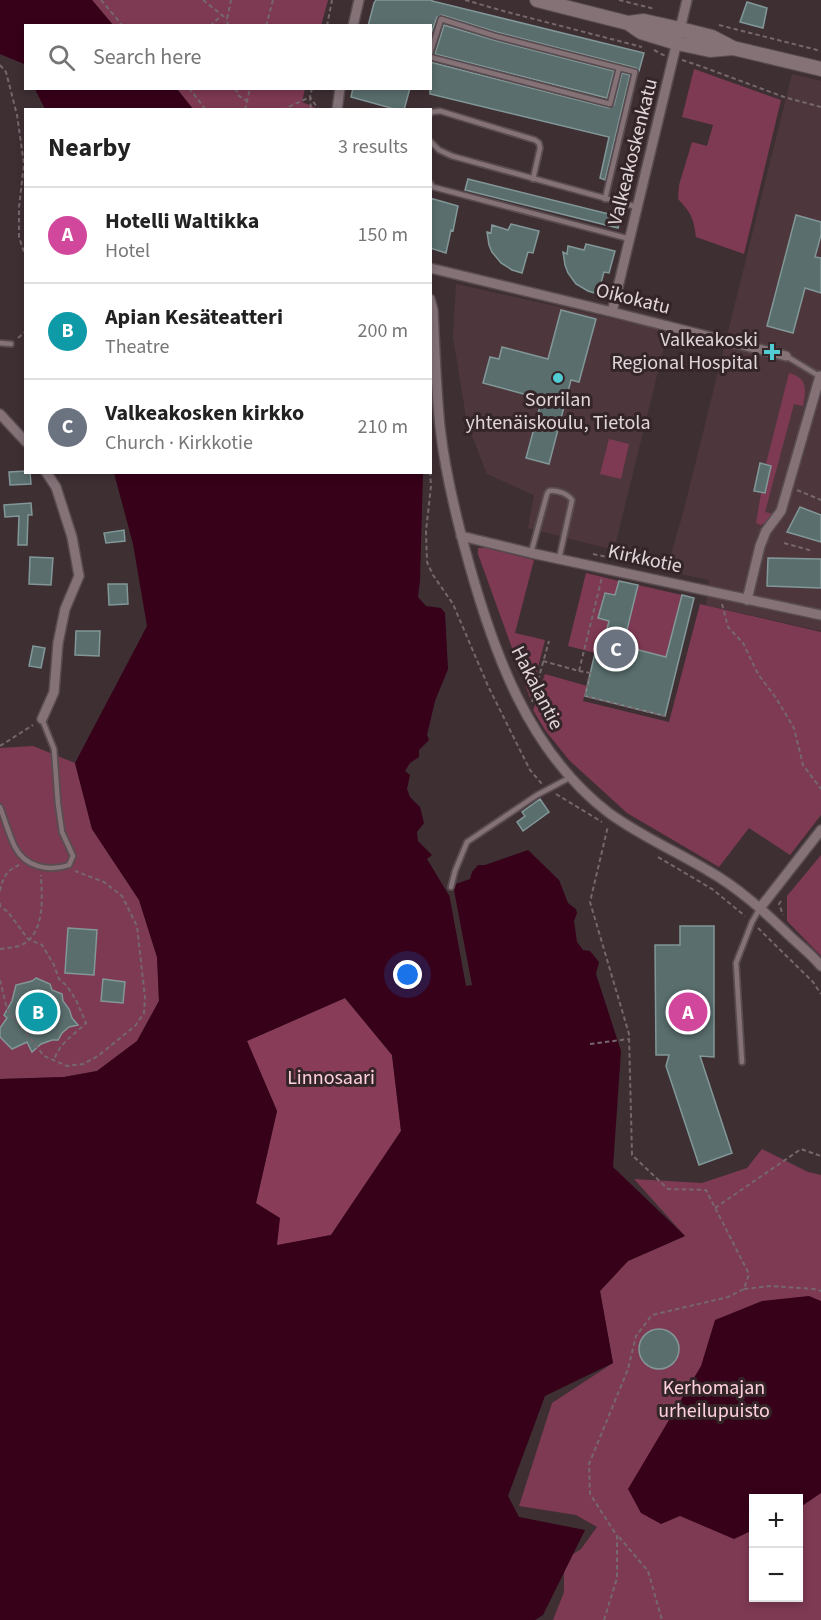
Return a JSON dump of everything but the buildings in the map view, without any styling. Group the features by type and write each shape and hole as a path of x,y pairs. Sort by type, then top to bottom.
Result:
{"main road":[{"path":"537,0 628,23 641,32 677,43 710,50 733,48"},
{"path":"628,23 644,21 680,28 712,37 733,48 821,69"}],"street":[{"path":"353,24 359,0"},
{"name":"Valkeakoskenkatu","path":"612,312 687,0"},
{"path":"337,108 339,90"},
{"name":"Oikokatu","path":"432,268 786,356"},
{"name":"Hakalantie","path":"432,306 441,429 461,536 482,612 506,674 524,711 553,756 571,777 610,814 710,872 760,908 821,966"},
{"path":"747,600 760,546 766,531 781,511 820,377"},
{"path":"0,414 24,440"},
{"path":"42,719 54,692 58,642 65,609 79,576 72,537 56,487 47,474"},
{"name":"Kirkkotie","path":"461,536 821,615"},
{"path":"760,908 821,830"}],"lane":[{"path":"432,48 441,19 506,39 635,72 605,199"},
{"path":"432,56 610,104 619,68"},
{"path":"432,112 440,111 535,140 540,148 533,179"},
{"path":"432,145 452,156 638,207"},
{"path":"432,186 630,239"},
{"path":"0,343 11,344"},
{"name":"Oikokatu","path":"786,356 820,377"},
{"path":"531,553 547,494 552,491 566,494 572,500 559,559"},
{"path":"0,807 15,847 26,860 50,869 69,865 73,856 62,832 54,749 42,719"},
{"path":"451,887 467,842 571,777"},
{"path":"742,1062 736,963 760,908"}],"path":[{"path":"101,0 121,24"},
{"path":"203,0 227,19"},
{"path":"228,24 231,0"},
{"path":"267,24 273,0"},
{"path":"327,24 332,0"},
{"path":"465,0 641,47"},
{"path":"212,24 222,15"},
{"path":"652,50 775,94 821,107"},
{"path":"0,64 6,72 17,115 24,164 19,207 19,237 24,252"},
{"path":"191,90 204,108"},
{"path":"236,90 239,96 247,100"},
{"path":"245,108 250,90"},
{"path":"310,108 312,90"},
{"path":"286,108 310,97"},
{"path":"310,97 318,108"},
{"path":"11,344 24,333"},
{"path":"430,474 426,531 427,562 453,604 488,686 530,770 547,790 608,826 590,902 629,1034 632,1155 668,1189 706,1190 749,1274 744,1289"},
{"path":"789,486 821,500"},
{"path":"783,543 813,551"},
{"path":"579,671 604,568"},
{"path":"719,594 728,627 743,643 758,674 794,728 803,765 821,789"},
{"path":"531,705 549,641"},
{"path":"543,662 590,673 585,696 664,716"},
{"path":"0,746 42,719"},
{"path":"653,854 712,889 752,922 813,982 821,994"},
{"path":"0,891 9,870 26,860"},
{"path":"0,980 7,1009 44,1056 67,1066 84,1064 98,1056 135,1026 144,1013 145,998 137,926 122,896 104,882 76,871 69,865"},
{"path":"0,949 19,946 37,928 42,901 40,867"},
{"path":"767,936 784,917 779,904 784,894"},
{"path":"0,903 0,906 8,912 28,939 42,945 59,979 67,986 76,1000 86,1023 76,1034 61,1044 54,1060"},
{"path":"590,1044 629,1039"},
{"path":"715,1208 801,1149 821,1156"},
{"path":"662,1620 648,1570 617,1536 590,1494 589,1464 628,1370 636,1336 651,1315 728,1297 744,1289 770,1286 814,1288 821,1291"},
{"path":"604,1620 616,1578 617,1536"}],"shaded area":[{"path":"0,0 92,0 112,24 24,24 24,64 0,54"},
{"name":"Valkeakoski Regional Hospital","path":"792,74 821,81 821,631 706,605 709,580 666,571 683,513"},
{"path":"36,90 178,90 192,108 44,108"},
{"name":"Sorrilan yhtenäiskoulu, Tietola","path":"456,284 668,331 614,550 528,528 534,495 487,474 467,423 453,337"},
{"path":"114,474 423,474 418,597 426,606 441,608 445,613 448,669 435,701 427,735 429,740 419,750 419,757 410,763 405,771 410,775 407,789 410,797 420,807 424,823 417,832 418,841 432,855 427,859 450,897 455,898 453,885 470,879 478,865 485,865 528,850 559,880 568,903 576,909 574,921 577,942 583,950 590,951 599,962 596,974 621,1051 613,1167 685,1236 628,1261 600,1291 613,1363 545,1396 508,1496 519,1517 585,1530 543,1615 535,1620 0,1620 0,1079 64,1077 97,1071 137,1041 159,1001 157,957 139,900 92,829 75,763 147,626 133,544","holes":["345,998 392,1055 401,1131 331,1235 277,1245 280,1218 256,1203 277,1111 247,1041"]},
{"path":"809,1296 821,1301 821,1493 803,1505 803,1494 749,1494 749,1532 734,1539 680,1516 661,1524 641,1513 628,1489 701,1366 715,1320 762,1301"}],"green space":[{"path":"92,0 328,0 322,24 112,24"},
{"path":"694,69 781,100 744,254 696,237 691,216 678,199 679,185 692,142 707,146 713,125 682,117"},
{"path":"178,90 305,90 302,102 315,108 192,108"},
{"path":"789,373 803,381 805,395 803,406 794,404 765,512 774,514 761,525 756,523 761,493 765,493 771,466 766,464"},
{"path":"609,439 629,444 621,479 600,474"},
{"path":"478,548 534,560 515,633 545,640 530,698 478,554"},
{"path":"586,573 619,581 615,595 604,593 598,618 609,621 603,645 597,644 595,653 568,646"},
{"path":"638,585 682,595 666,657 623,646"},
{"path":"700,604 821,632 821,815 790,855 749,828 719,867 627,813 569,760 545,730 533,710 542,690 540,689 545,674 587,686 583,701 669,722"},
{"path":"33,746 75,763 92,829 139,900 157,957 159,1001 137,1041 97,1071 64,1077 0,1079 0,748"},
{"path":"821,855 821,956 787,921 787,896"},
{"name":"Linnosaari","path":"345,998 392,1055 401,1131 331,1235 277,1246 256,1203 277,1111 247,1041"},
{"name":"Kerhomajan urheilupuisto","path":"762,1149 808,1172 821,1175 821,1620 553,1620 564,1592 564,1560 581,1549 597,1527 576,1515 519,1506 552,1403 613,1363 600,1291 628,1261 685,1236 634,1179 702,1183 747,1168"}],"pier":[{"path":"453,885 472,985 466,986 448,888 452,894"}],"place":[{"name":"Valkeakoski Regional Hospital","path":"772,352"},
{"name":"Sorrilan yhtenäiskoulu, Tietola","path":"558,378"},
{"name":"Valkeakosken kirkko","path":"616,649"},
{"name":"Apian Kesäteatteri","path":"38,1012"},
{"name":"Hotelli Waltikka","path":"688,1012"}]}
